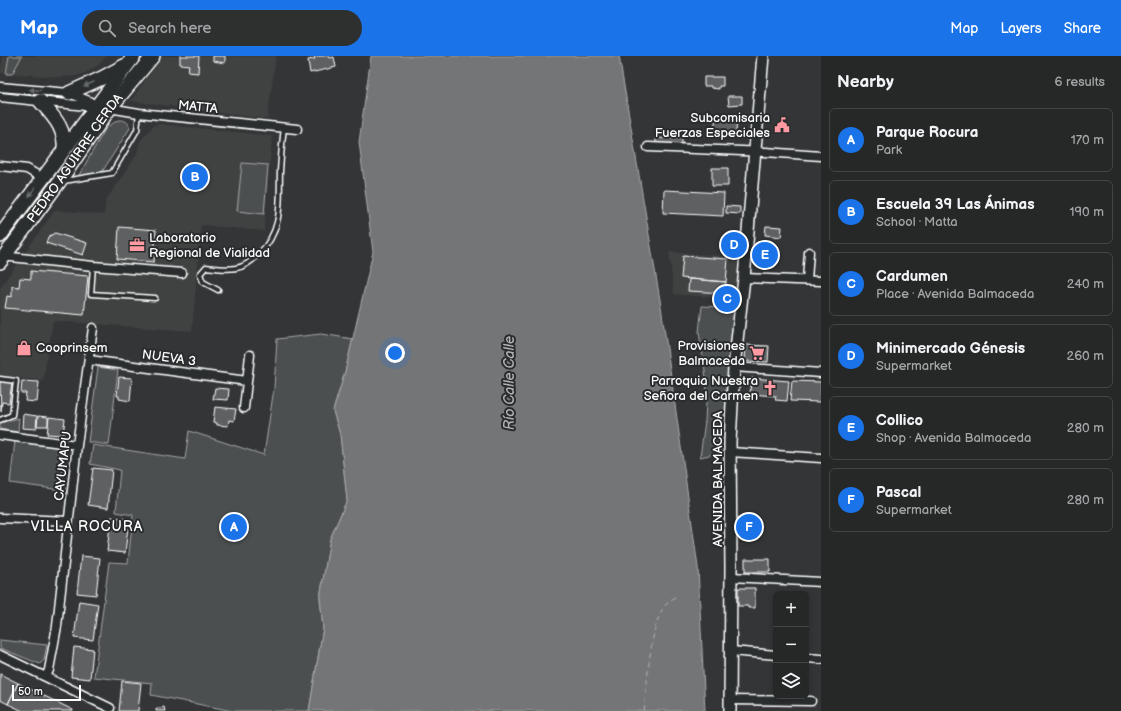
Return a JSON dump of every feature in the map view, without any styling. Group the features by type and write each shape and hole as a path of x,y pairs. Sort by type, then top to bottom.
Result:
{"highway":[{"name":"PEDRO AGUIRRE CERDA","path":"1,258 60,182 110,108 153,56"},
{"name":"PEDRO AGUIRRE CERDA","path":"0,236 133,58"},
{"path":"69,93 112,74 133,58"},
{"path":"40,101 61,127 64,139 64,150"}],"main road":[{"name":"AVENIDA BALMACEDA","path":"730,711 730,452 734,368 744,278 763,56"}],"street":[{"name":"MATTA","path":"0,87 69,93 97,106"},
{"name":"MATTA","path":"0,97 97,106 139,113 297,129"},
{"path":"648,147 754,151 821,156"},
{"path":"0,166 27,169 42,178"},
{"path":"807,280 810,252"},
{"path":"1,258 182,273"},
{"path":"744,278 821,280"},
{"name":"CAYUMAPU","path":"46,676 49,670 57,626 77,445 93,328"},
{"path":"244,408 250,355"},
{"name":"NUEVA 3","path":"89,360 247,380"},
{"path":"734,368 821,374"},
{"path":"0,435 77,445"},
{"path":"730,452 821,458"},
{"path":"0,527 1,518 68,521"},
{"path":"731,577 821,582"},
{"path":"731,651 773,655"},
{"path":"0,655 110,708"},
{"path":"809,658 821,659"},
{"path":"730,700 811,701"}],"lane":[{"path":"60,182 112,173 137,130 139,113"},
{"path":"218,290 203,282 200,274 203,269 206,267 231,269 243,266 263,250 275,231 280,212 280,164 284,128"},
{"path":"93,266 91,294 155,298"},
{"path":"0,378 16,381 12,415 0,420"}],"shaded area":[{"path":"3,56 107,56 97,66 85,73 76,76 60,77 0,73"},
{"path":"9,56 22,56 12,74 6,74"},
{"path":"162,56 276,56 267,119 131,101"},
{"path":"118,120 126,121 130,128 102,172 82,177 79,175 106,128"},
{"path":"158,124 272,136 264,231 201,225 192,331 53,321 43,381 0,376 0,288 55,210 104,215 106,200 137,154 140,141 153,126"},
{"path":"84,130 86,132 16,231 14,229"},
{"path":"242,163 268,165 264,214 237,211"},
{"path":"669,252 738,257 735,299 674,294"},
{"path":"702,306 738,308 725,452 700,457 705,421 707,384 699,332"},
{"path":"321,334 353,339 333,411 340,434 347,500 330,539 320,598 323,628 309,711 233,711 151,695 152,683 94,677 109,562 128,563 133,515 116,512 120,470 90,464 93,445 185,459 189,431 264,455 274,388 277,339"},
{"path":"98,367 118,370 109,445 88,442"},
{"path":"19,418 18,432 0,429 0,423"},
{"path":"15,441 65,448 61,490 10,483"},
{"path":"0,640 47,645 44,660 40,664 0,648"}],"water":[{"name":"Río Calle Calle","path":"371,56 619,56 661,306 698,567 705,711 309,711 323,628 320,598 330,539 347,500 340,434 333,411 345,372 373,252 359,142"}],"building":[{"path":"180,56 199,56 198,73 188,72 189,65 180,64"},
{"path":"213,56 225,56 225,63 213,61"},
{"path":"314,56 334,57 336,67 310,73 308,60 315,59"},
{"path":"704,77 723,77 723,86 719,86 719,89 711,88 711,86 704,86"},
{"path":"728,96 742,96 742,104 729,105"},
{"path":"716,115 737,116 736,133 714,131"},
{"path":"656,138 682,139 682,144 656,144"},
{"path":"712,168 728,168 728,186 712,186"},
{"path":"664,190 724,193 723,216 663,213"},
{"path":"726,206 740,207 740,214 726,213"},
{"path":"766,226 782,227 781,237 765,235"},
{"name":"Laboratorio Regional de Vialidad","path":"119,227 156,230 154,262 117,259"},
{"path":"55,233 87,243 83,255 46,243 48,237"},
{"path":"756,252 775,253 775,258 755,257"},
{"path":"683,256 728,259 726,282 681,278"},
{"path":"31,271 88,276 84,315 5,308 7,296 12,297 12,286 19,287 20,278 31,279"},
{"path":"689,279 726,282 725,293 688,291"},
{"name":"Provisiones Balmaceda","path":"746,345 769,346 768,362 745,361"},
{"path":"119,377 132,378 130,401 119,399 119,396 117,396"},
{"name":"Parroquia Nuestra Señora del Carmen","path":"751,378 789,381 787,401 775,400 776,396 750,394"},
{"path":"0,381 12,382 9,403 2,402 1,412"},
{"path":"22,381 39,382 37,402 25,401 26,393 21,393"},
{"path":"792,381 821,382 821,402 790,401"},
{"path":"215,388 229,389 228,400 213,399"},
{"path":"215,407 236,409 234,421 229,420 228,426 217,425 217,423 213,422"},
{"path":"23,414 37,416 36,429 22,428"},
{"path":"38,416 48,417 48,426 37,426"},
{"path":"49,417 65,419 63,435 47,434"},
{"path":"93,468 112,470 108,508 88,505"},
{"path":"111,517 129,519 125,553 107,551"},
{"path":"81,556 100,558 96,595 77,593"},
{"path":"745,559 770,559 770,572 745,572"},
{"path":"738,588 755,588 755,608 738,606"},
{"path":"79,601 98,604 93,640 74,638"},
{"path":"74,647 93,649 90,679 71,677"},
{"path":"0,674 18,683 8,704 0,700"},
{"path":"122,681 141,683 138,711 119,711"},
{"path":"18,683 73,711 23,711 8,704"},
{"path":"164,707 165,711 156,711 156,709"}],"ferry route":[{"path":"644,711 652,644 658,619 665,605 678,595"}],"place":[{"name":"Subcomisaria Fuerzas Especiales","path":"782,125"},
{"name":"Escuela 39 Las Ánimas","path":"195,177"},
{"name":"Laboratorio Regional de Vialidad","path":"137,245"},
{"name":"Minimercado Génesis","path":"734,245"},
{"name":"Collico","path":"765,255"},
{"name":"Cardumen","path":"727,299"},
{"name":"Cooprinsem","path":"24,348"},
{"name":"Provisiones Balmaceda","path":"757,353"},
{"name":"Parroquia Nuestra Señora del Carmen","path":"770,388"},
{"name":"Parque Rocura","path":"234,527"},
{"name":"Pascal","path":"749,527"}],"district":[{"name":"VILLA ROCURA","path":"87,526"}]}
